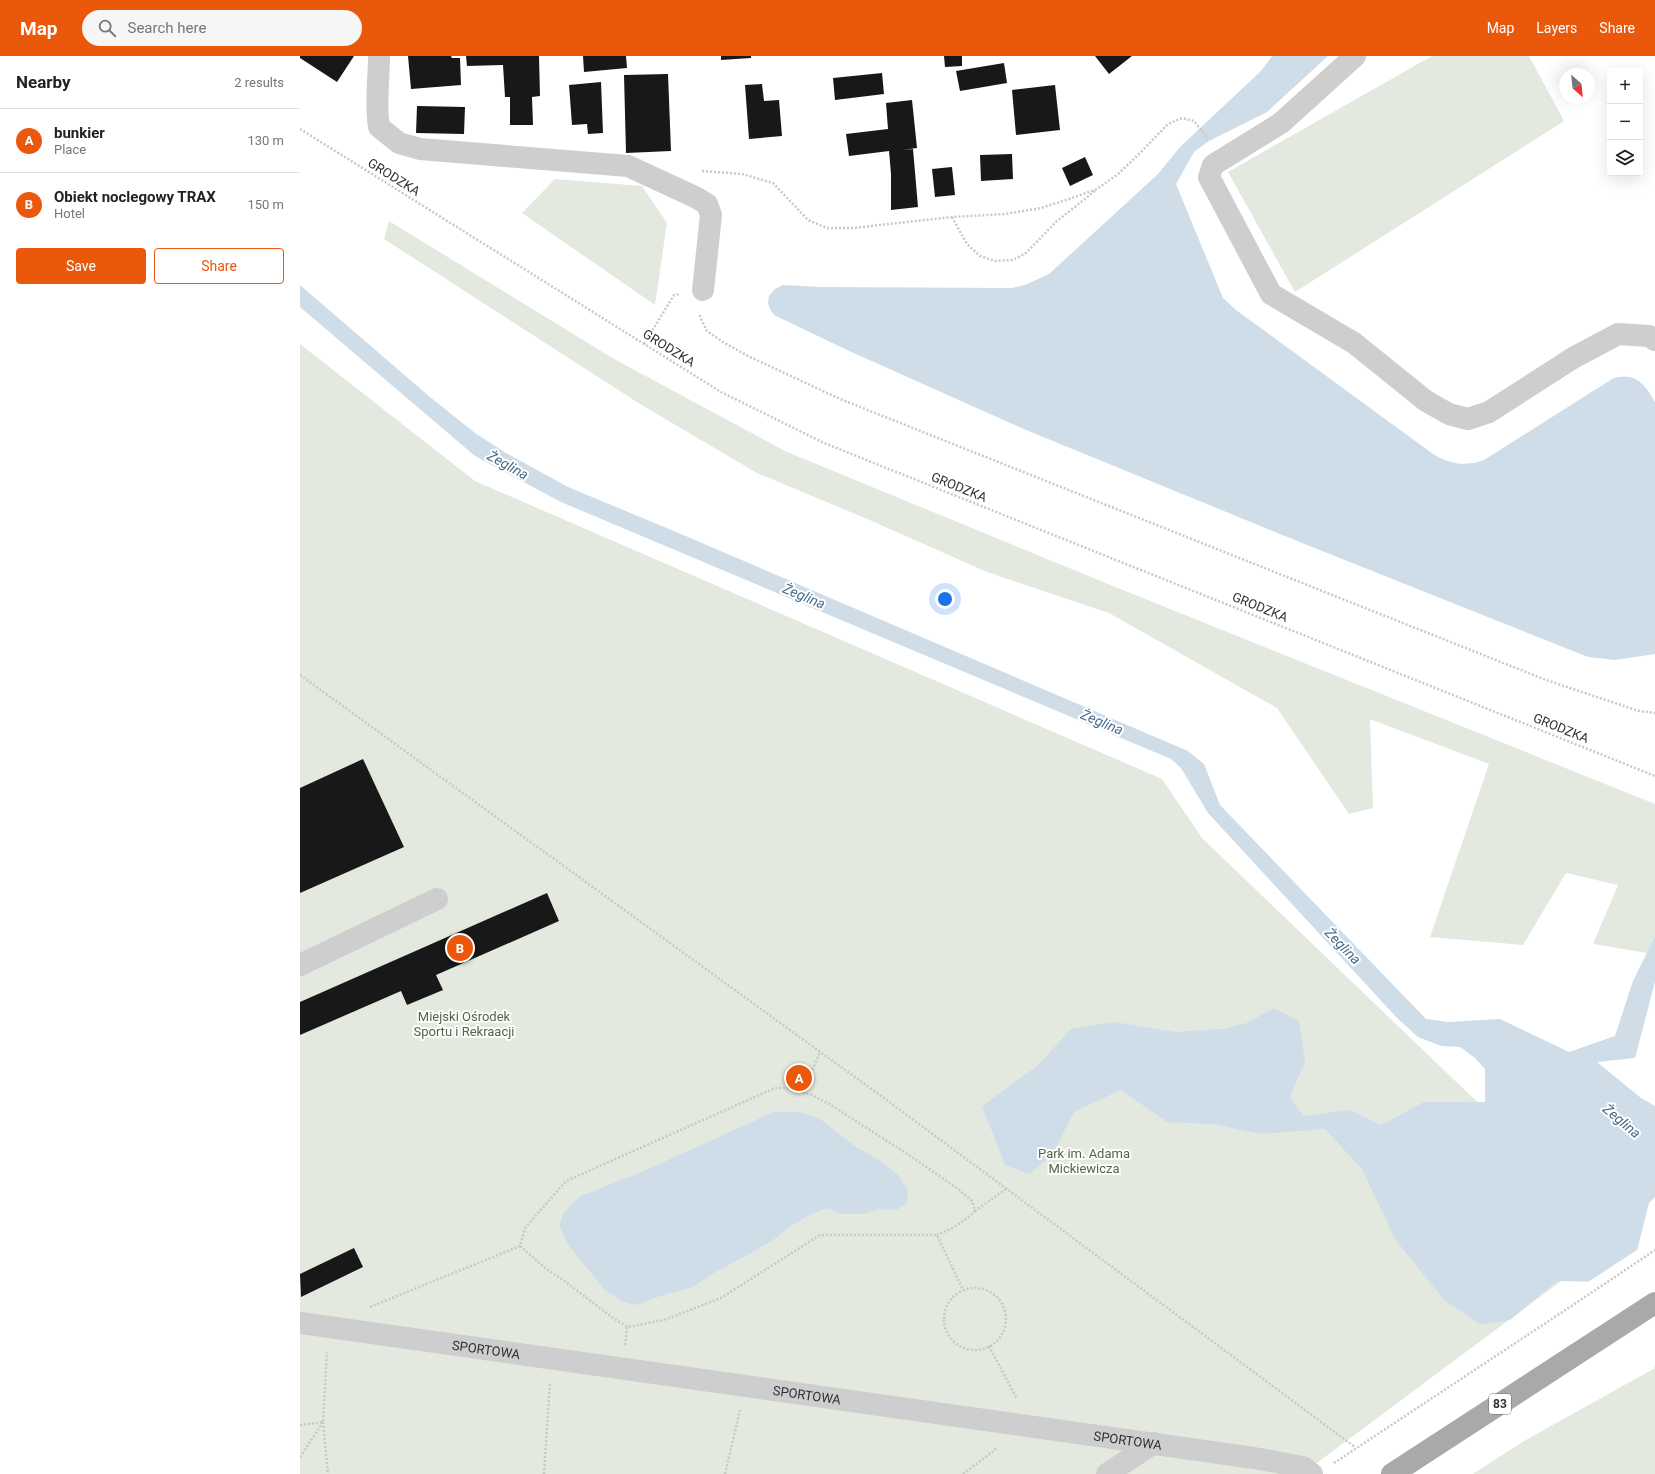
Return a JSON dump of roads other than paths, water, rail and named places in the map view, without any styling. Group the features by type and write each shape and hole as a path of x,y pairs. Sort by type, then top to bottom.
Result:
{"main road":[{"name":"83","path":"1392,1474 1655,1304"}],"street":[{"path":"379,56 379,77 376,100 380,126 399,143 420,149 628,166 707,204 711,215 703,290"},
{"path":"1355,56 1281,123 1213,165 1209,177 1271,294 1354,343 1426,401 1449,414 1468,419 1489,412 1574,358 1618,334 1649,336 1655,340"},
{"path":"300,965 437,899"},
{"name":"SPORTOWA","path":"300,1323 1268,1460 1302,1467 1312,1474"},
{"path":"1107,1474 1154,1444"}],"water":[{"path":"1272,56 1328,56 1267,112 1209,141 1194,152 1176,184 1223,298 1236,310 1433,454 1452,462 1464,464 1484,460 1612,379 1620,377 1633,378 1643,385 1655,402 1655,654 1615,660 1588,657 1302,543 1026,430 847,350 774,315 770,309 768,303 769,296 775,289 783,285 818,287 1012,288 1025,285 1049,274 1158,174 1180,147 1261,71"},
{"name":"Żeglina","path":"300,285 430,397 475,433 506,453 568,487 1188,751 1204,764 1220,805 1426,1019 1448,1022 1500,1019 1569,1052 1615,1036 1633,981 1655,936 1655,982 1635,1058 1597,1062 1641,1098 1655,1106 1655,1197 1649,1203 1637,1251 1655,1285 1655,1368 1606,1282 1557,1281 1510,1320 1481,1325 1444,1300 1395,1239 1362,1169 1325,1129 1262,1134 1212,1124 1167,1122 1121,1090 1074,1112 1052,1155 1030,1174 1005,1165 982,1106 1037,1066 1071,1029 1114,1022 1176,1032 1224,1029 1247,1023 1274,1008 1299,1021 1305,1062 1290,1096 1303,1116 1350,1110 1381,1125 1424,1102 1485,1102 1485,1069 1475,1058 1460,1047 1441,1046 1418,1037 1397,1018 1208,813 1181,768 1171,759 561,502 475,456 300,307"},
{"path":"774,1112 800,1112 820,1119 855,1146 882,1162 898,1175 908,1191 907,1203 896,1210 879,1209 864,1214 842,1214 827,1208 809,1215 791,1226 773,1240 717,1271 693,1287 660,1296 636,1305 623,1302 605,1290 569,1246 559,1226 564,1212 581,1196 644,1171"}],"place":[{"name":"Obiekt noclegowy TRAX","path":"460,948"},
{"name":"bunkier","path":"799,1078"}],"park label":[{"name":"Miejski Ośrodek Sportu i Rekraacji","path":"464,1024"},
{"name":"Park im. Adama Mickiewicza","path":"1084,1160"}]}
